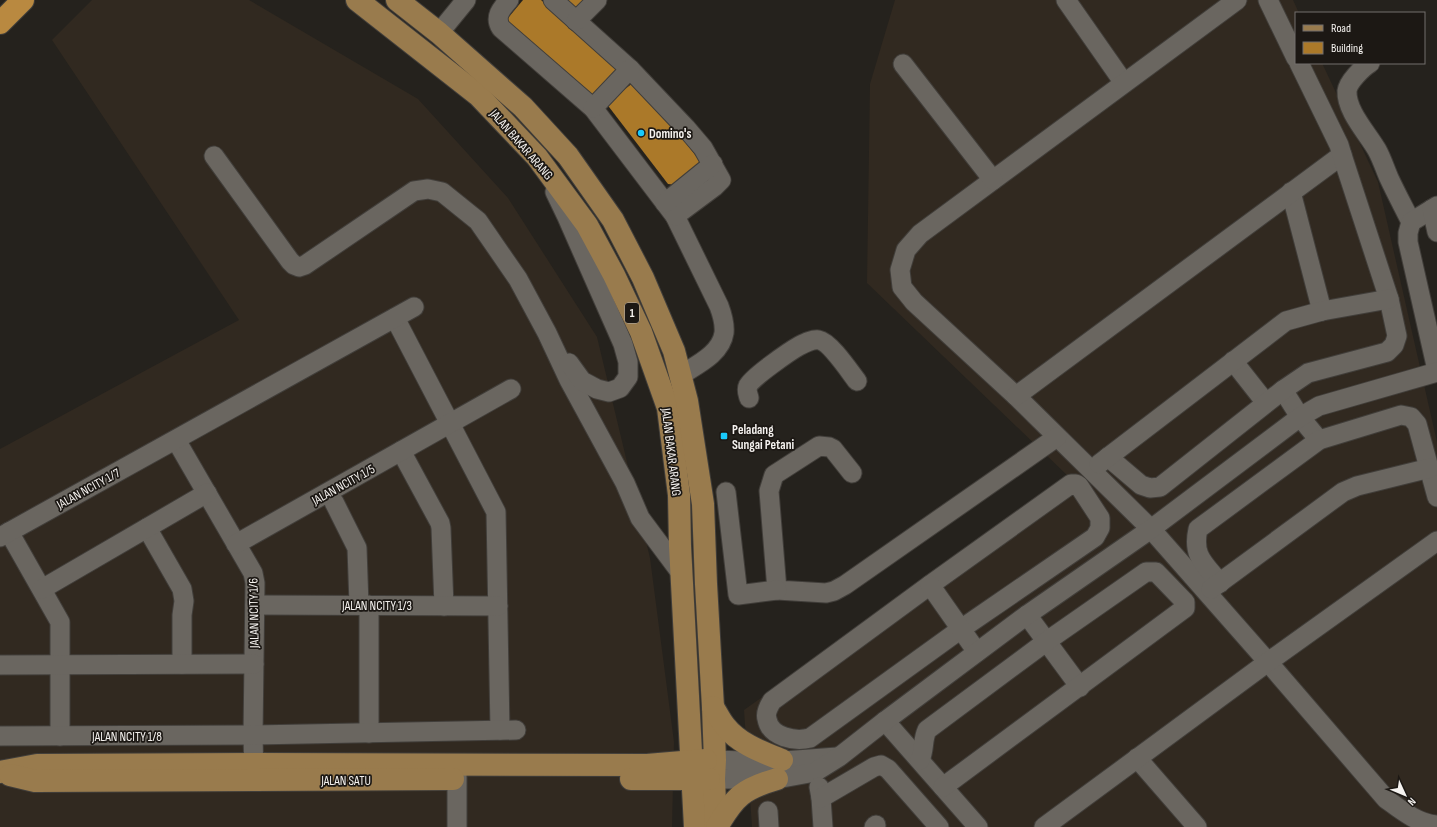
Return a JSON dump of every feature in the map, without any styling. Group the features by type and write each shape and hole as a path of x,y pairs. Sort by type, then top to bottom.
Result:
{"highway":[{"path":"0,23 23,0"}],"main road":[{"name":"JALAN BAKAR ARANG","path":"357,0 478,95 537,157 587,225 614,275 641,332 668,408 679,495 681,573 689,729 703,770 717,827"},
{"name":"JALAN BAKAR ARANG","path":"397,0 435,30 523,107 568,156 613,220 643,278 674,351 687,401 703,504 713,707 694,822"},
{"path":"713,707 724,726 740,740 759,751 780,770 740,795 728,808 717,827"},
{"path":"689,729 682,742 673,753 666,757 653,772 678,796 694,822"},
{"name":"JALAN SATU","path":"0,773 37,765 254,772 653,772 703,770"}],"street":[{"path":"435,30 451,0"},
{"path":"435,30 466,0"},
{"path":"509,0 498,15 498,22 501,28 593,108 670,209 719,306 724,320 724,334 718,347 710,356 681,375"},
{"path":"553,0 630,69 686,128 703,148 713,164 670,209"},
{"path":"576,21 597,0"},
{"path":"1066,0 1124,84"},
{"path":"1237,0 920,234 906,250 900,270 902,287 914,302 1016,396 1151,529 1214,588 1268,662 1386,799 1408,815 1431,825 1437,825"},
{"path":"1268,0 1295,56"},
{"path":"903,64 993,180"},
{"path":"1108,457 1141,485 1150,488 1160,487 1299,378 1313,371 1387,352 1394,345 1397,336 1389,299 1340,150 1299,64"},
{"path":"1368,64 1363,67 1355,76 1347,89 1348,101 1364,132 1378,151 1390,180 1412,222"},
{"path":"593,108 630,69"},
{"path":"1016,396 1291,192 1340,150 1364,132"},
{"path":"214,156 290,260 294,265 299,267 305,265 414,191 428,189 442,192 478,221 518,279 547,333 569,380 626,483 640,518 681,573"},
{"path":"537,157 567,217 623,344 628,362 628,377 620,388 609,392 597,389 582,381 547,333"},
{"path":"1291,192 1322,311"},
{"path":"703,770 780,770 815,772 839,757 1028,615 1151,529 1300,417 1319,406 1437,371 1408,242 1408,232 1412,222 1434,208 1437,232"},
{"path":"1091,470 1286,321 1322,311 1389,299"},
{"name":"JALAN NCITY 1/7","path":"5,535 414,307"},
{"path":"395,318 496,512 498,606"},
{"path":"749,398 747,391 748,386 754,379 798,346 810,341 820,340 827,344 857,381"},
{"path":"1233,361 1266,403"},
{"name":"JALAN NCITY 1/5","path":"236,544 511,389"},
{"path":"1283,390 1300,417 1319,440"},
{"path":"1214,588 1196,550 1195,540 1198,529 1319,440 1401,415 1411,417 1417,424 1437,496"},
{"path":"726,492 738,595 777,590 826,593 845,585 1057,437"},
{"name":"JALAN NCITY 1/6","path":"176,440 253,573 255,583 254,772"},
{"path":"777,590 769,491 774,475 820,446 833,449 852,473"},
{"path":"401,452 440,523 444,606"},
{"path":"1214,588 1350,488 1430,468"},
{"path":"1071,484 1076,484 1079,486 1100,518 1100,528 1094,537 961,629 810,738 804,739 784,737 772,730 767,719 768,709 772,701 1071,484"},
{"path":"42,589 207,493"},
{"path":"334,502 357,548 364,605 369,733"},
{"path":"147,528 182,589 184,601 182,615 182,664"},
{"path":"5,535 42,589 60,622 60,736"},
{"path":"1044,827 1437,540"},
{"path":"920,760 924,752 923,738 927,730 1146,572 1156,572 1185,602 1185,608 943,787"},
{"path":"930,585 977,652"},
{"name":"JALAN NCITY 1/3","path":"255,604 498,606"},
{"name":"JALAN NCITY 1/8","path":"0,736 253,736 508,730 498,606"},
{"path":"1028,615 1080,687"},
{"path":"0,665 254,664"},
{"path":"885,721 978,827"},
{"path":"780,770 839,757"},
{"path":"1137,758 1197,827"},
{"path":"821,798 874,767 881,765 888,769 939,827"},
{"path":"457,772 457,827"},
{"path":"815,772 821,798 823,827"}],"shaded area":[{"path":"92,0 249,0 418,99 508,198 597,337 650,558 674,742 672,827 0,827 0,449 239,320 52,40"},
{"path":"895,0 1293,0 1299,12 1295,12 1295,64 1322,64 1378,182 1437,442 1437,827 752,827 744,710 1069,477 867,283 870,84"}],"building":[{"path":"523,0 541,0 622,69 592,104 507,30 508,18"},
{"path":"566,0 587,0 576,11"},
{"path":"637,80 703,165 677,185 668,184 606,103"}],"place":[{"name":"Domino's","path":"641,133"},
{"name":"Peladang Sungai Petani","path":"724,436"}]}
